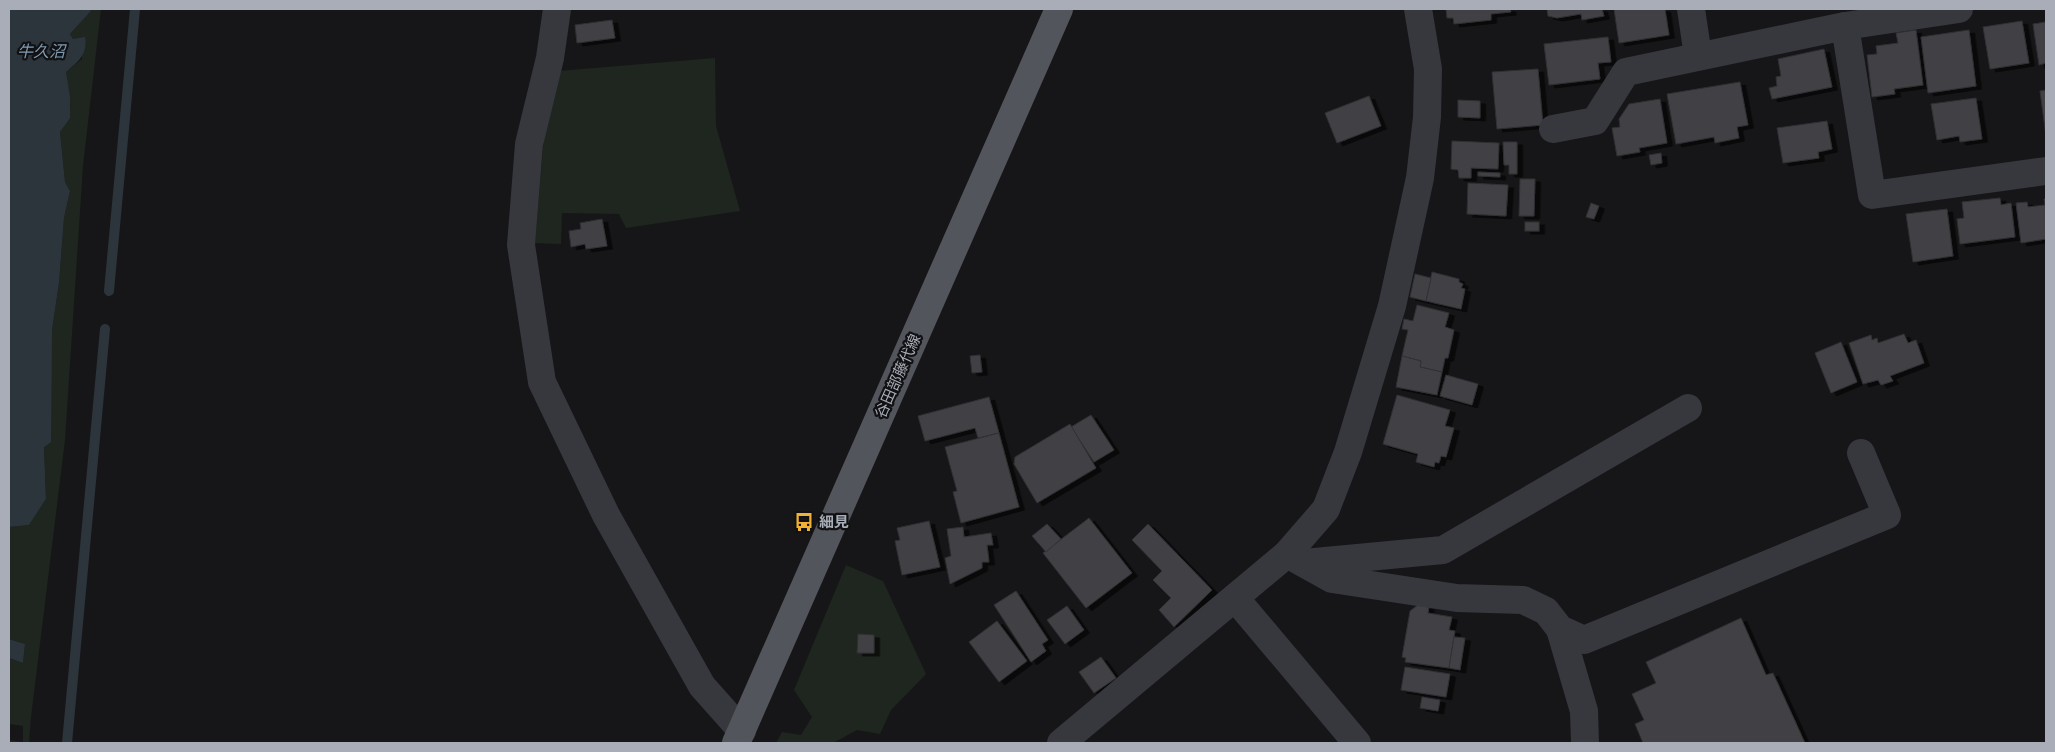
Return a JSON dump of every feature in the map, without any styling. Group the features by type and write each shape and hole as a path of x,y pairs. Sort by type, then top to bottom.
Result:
{"main road":[{"name":"谷田部藤代線","path":"739,737 1059,9"}],"street":[{"path":"557,9 550,58 529,144 521,245 542,382 606,514 702,686 739,737"},
{"path":"1061,743 1235,598 1295,559 1326,509 1348,452 1392,306 1420,178 1427,118 1428,69 1418,9"},
{"path":"1691,9 1698,56"},
{"path":"1553,129 1595,121 1626,72 1845,26 1959,9"},
{"path":"1845,26 1872,195 2046,171"},
{"path":"1295,559 1443,550 1688,408"},
{"path":"1560,629 1584,640 1887,515 1861,453"},
{"path":"1295,559 1332,579 1456,598 1523,600 1546,610 1560,629 1584,711 1584,743"},
{"path":"1235,598 1357,743"}],"shaded area":[{"path":"90,9 101,9 83,166 65,440 29,743 9,743 9,740 23,742 23,726 9,724 9,658 23,663 25,644 9,639 9,527 29,525 46,499 44,446 52,330 59,283 64,218 70,191 65,182 60,132 69,116 70,109 66,72 82,59 81,39 73,39 70,34 91,11"},
{"path":"715,58 716,126 740,211 626,228 619,214 562,213 561,244 535,243 544,136 558,71"},
{"path":"846,565 883,581 926,674 891,710 880,734 857,730 833,743 776,743 782,732 801,735 812,717 794,690"}],"water":[{"name":"牛久沼","path":"9,9 90,9 91,11 70,34 73,39 85,37 86,43 81,58 66,72 70,97 70,118 60,132 65,182 70,191 64,218 59,283 52,330 51,442 44,447 46,499 29,525 9,527"},
{"path":"9,639 25,644 23,663 9,658"}],"building":[{"path":"1446,9 1510,9 1511,12 1491,14 1491,20 1454,24 1453,18 1447,18"},
{"path":"1547,9 1602,9 1604,16 1582,20 1581,14 1557,18 1548,16"},
{"path":"1614,9 1665,9 1669,35 1619,43"},
{"path":"612,20 615,38 577,43 575,25"},
{"path":"2022,21 2029,63 1990,69 1983,27"},
{"path":"2046,22 2046,63 2039,65 2033,24"},
{"path":"1916,30 1923,85 1894,89 1895,94 1872,97 1867,55 1877,54 1876,46 1898,43 1896,33"},
{"path":"1969,30 1976,86 1928,93 1921,37"},
{"path":"1608,37 1611,62 1598,63 1600,79 1549,85 1544,44"},
{"path":"1824,49 1832,87 1772,99 1769,88 1777,86 1776,77 1781,76 1778,59"},
{"path":"1538,69 1543,125 1497,129 1492,72"},
{"path":"1740,82 1748,125 1737,127 1739,138 1715,143 1714,137 1676,144 1667,94"},
{"path":"2046,90 2046,136 2040,91"},
{"path":"1369,96 1381,126 1337,143 1325,113"},
{"path":"1976,98 1982,139 1960,142 1959,136 1937,140 1931,104"},
{"path":"1660,99 1667,143 1639,148 1640,152 1617,156 1612,128 1620,127 1619,119 1629,104"},
{"path":"1458,100 1480,101 1480,118 1458,117"},
{"path":"1827,121 1832,149 1818,152 1819,158 1783,163 1777,128"},
{"path":"1452,141 1499,143 1498,169 1471,168 1471,178 1459,178 1458,170 1451,169"},
{"path":"1503,142 1517,142 1517,174 1509,174 1509,165 1504,165"},
{"path":"1661,153 1662,163 1651,165 1649,155"},
{"path":"1478,172 1500,173 1500,177 1478,176"},
{"path":"1520,179 1535,179 1534,216 1519,216"},
{"path":"1468,183 1508,185 1506,216 1467,214"},
{"path":"2000,198 2001,205 2011,203 2015,237 1960,244 1957,219 1964,218 1962,202"},
{"path":"2044,199 2046,199 2046,239 2021,243 2016,203 2027,202 2028,207 2045,205"},
{"path":"1591,203 1599,206 1594,219 1586,217"},
{"path":"1947,209 1953,256 1913,262 1906,214"},
{"path":"602,219 607,246 586,249 585,244 571,247 569,231 581,229 580,223"},
{"path":"1525,222 1539,222 1539,231 1525,231"},
{"path":"1432,272 1459,279 1459,282 1463,284 1461,288 1465,289 1461,309 1426,301"},
{"path":"1415,274 1431,278 1426,301 1410,297"},
{"path":"1417,305 1449,313 1445,327 1454,330 1448,358 1445,358 1442,372 1420,367 1421,361 1402,356 1408,330 1402,329 1404,319 1413,321"},
{"path":"1904,334 1908,343 1916,340 1924,363 1890,376 1893,381 1881,385 1878,380 1863,384 1849,343 1871,335 1872,340 1877,338 1878,343"},
{"path":"1841,342 1857,382 1831,393 1815,353"},
{"path":"980,355 982,372 972,373 970,356"},
{"path":"1402,356 1421,361 1420,367 1442,372 1437,395 1396,387"},
{"path":"1446,375 1478,384 1472,405 1440,396"},
{"path":"1397,395 1450,410 1445,426 1454,428 1446,457 1441,456 1439,463 1435,462 1434,467 1416,462 1418,454 1383,444"},
{"path":"989,397 999,433 978,438 975,428 925,441 918,416"},
{"path":"1091,415 1114,450 1094,462 1071,427"},
{"path":"1070,424 1096,468 1037,503 1014,464 1015,457"},
{"path":"999,433 1019,507 961,523 953,492 957,491 945,447"},
{"path":"1089,518 1132,573 1086,608 1043,553"},
{"path":"929,521 940,567 902,575 895,541 900,540 897,528"},
{"path":"1047,524 1061,539 1046,552 1032,536"},
{"path":"1148,524 1212,590 1174,627 1159,610 1171,598 1153,580 1162,571 1132,540"},
{"path":"963,527 964,537 991,533 993,545 987,545 989,562 982,562 982,568 950,584 945,558 951,556 947,529"},
{"path":"1016,591 1048,640 1042,644 1046,651 1031,662 994,605"},
{"path":"1418,605 1429,607 1428,613 1452,617 1449,630 1455,631 1449,668 1405,662 1406,658 1402,657 1410,611"},
{"path":"1067,606 1084,630 1065,644 1047,620"},
{"path":"1741,618 1766,675 1773,673 1805,743 1643,743 1635,724 1644,720 1632,694 1656,683 1646,662"},
{"path":"997,621 1027,661 999,682 969,642"},
{"path":"858,634 874,635 874,653 857,653"},
{"path":"1454,637 1465,638 1460,670 1449,668"},
{"path":"1101,657 1116,678 1094,693 1079,672"},
{"path":"1405,667 1450,674 1446,697 1401,690"},
{"path":"1422,697 1440,700 1438,711 1420,708"}],"waterway":[{"path":"109,291 135,9"},
{"path":"67,743 105,329"}],"place":[{"name":"細見","path":"804,522"}]}
